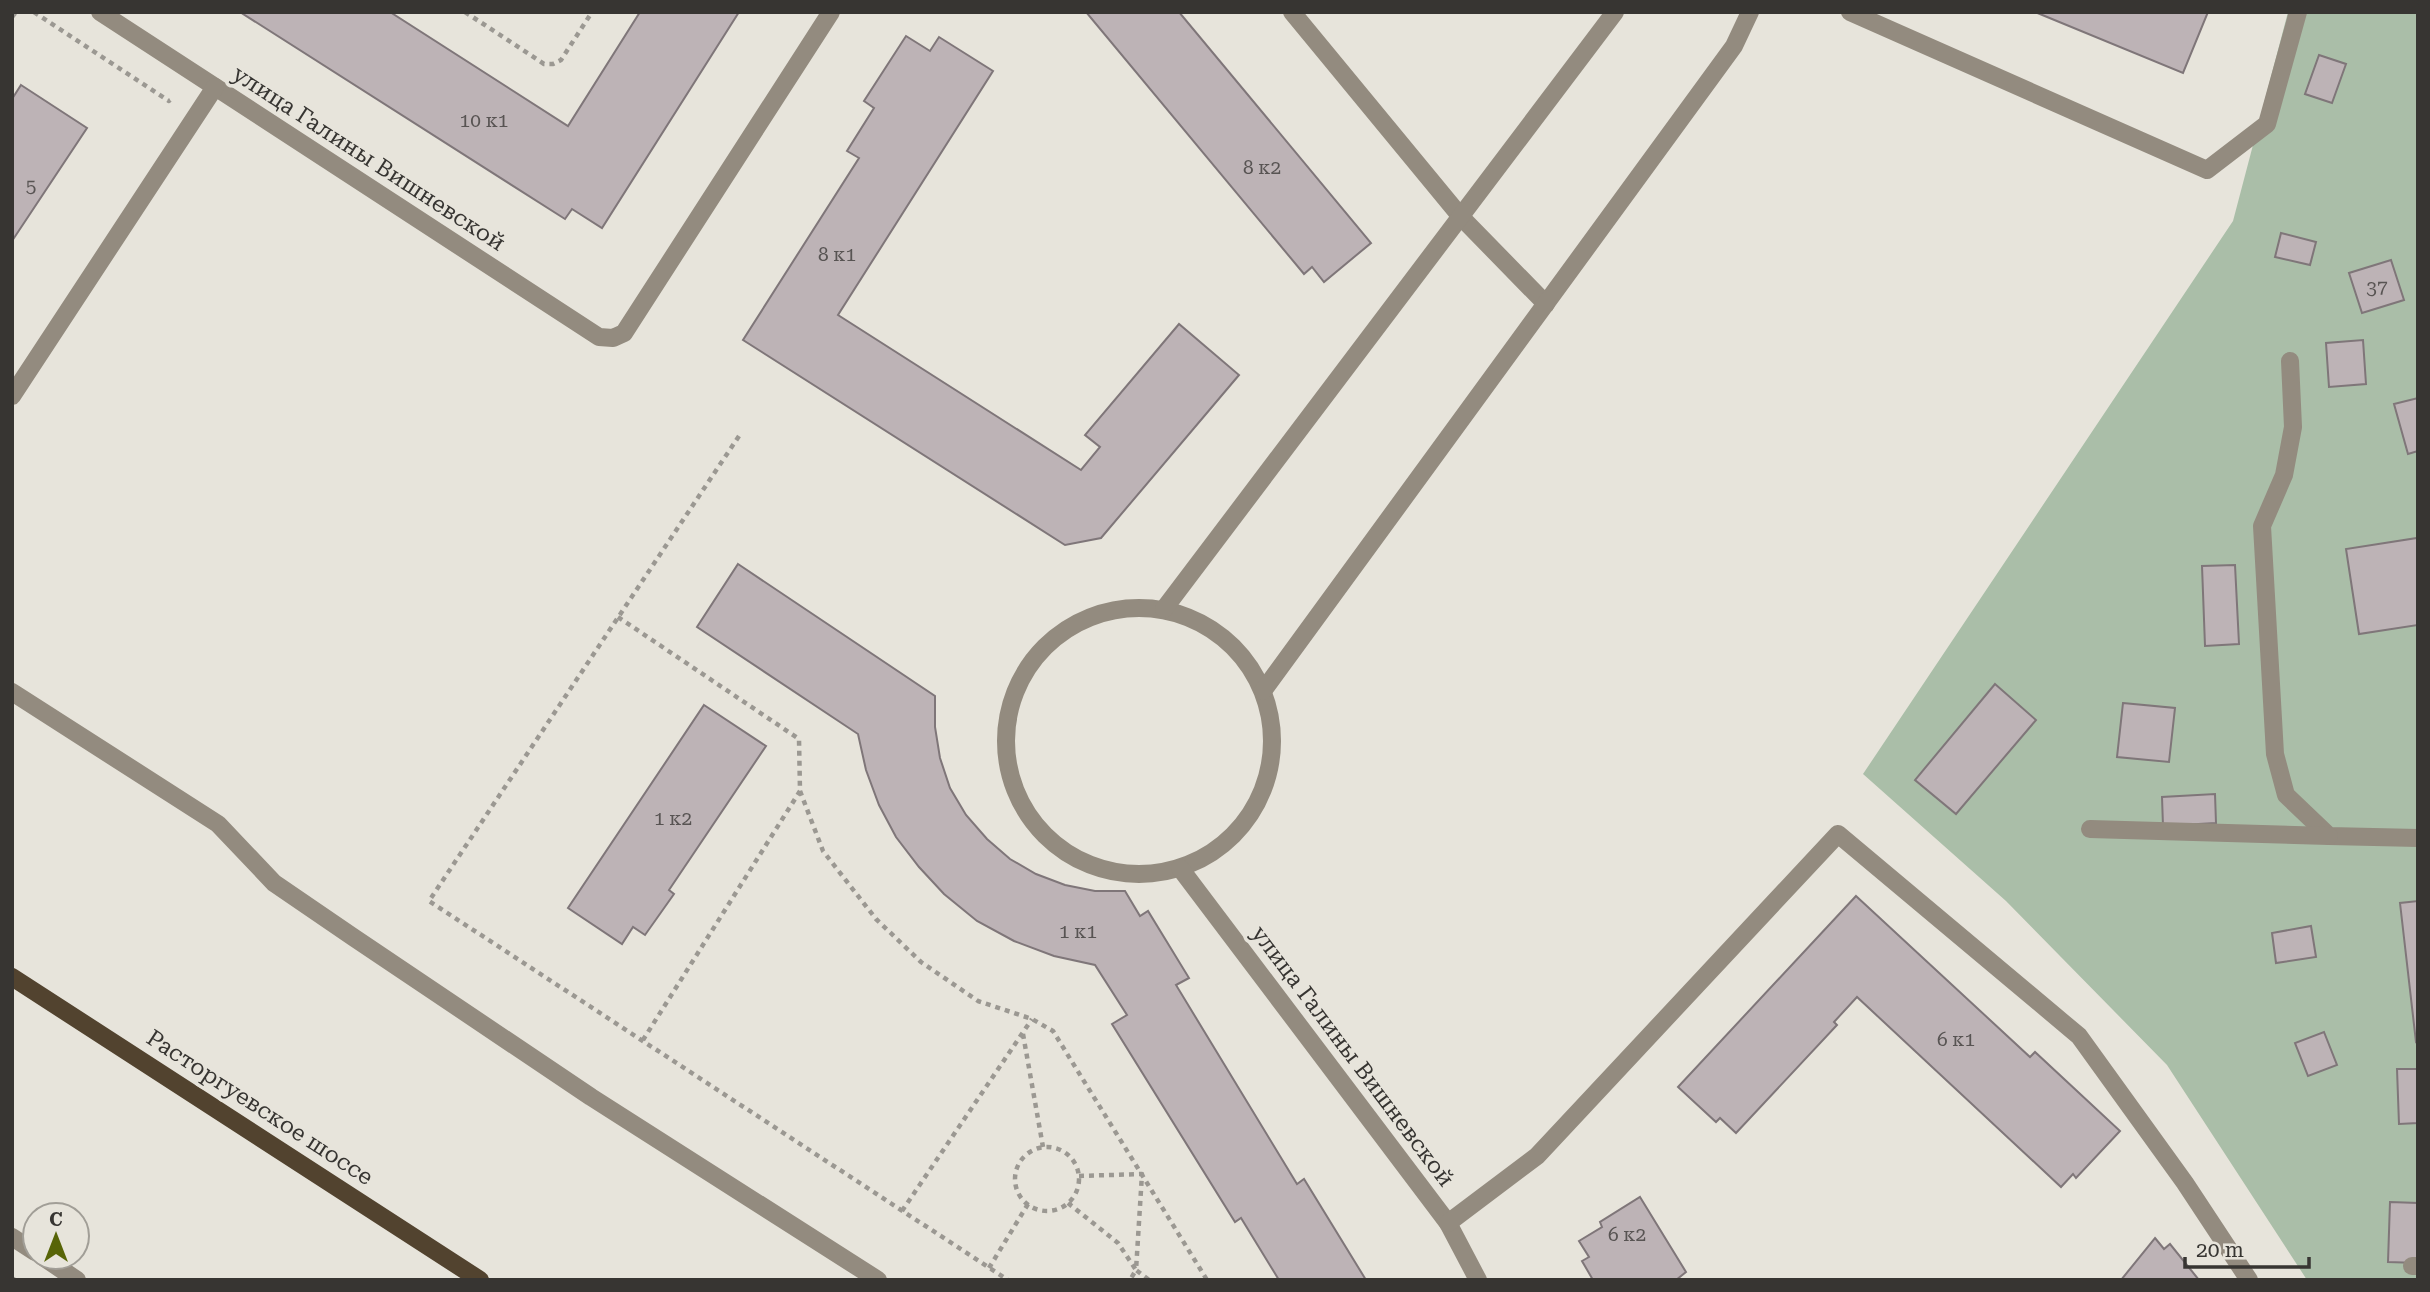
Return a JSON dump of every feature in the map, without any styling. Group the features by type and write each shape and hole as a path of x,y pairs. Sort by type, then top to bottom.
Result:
{"main road":[{"name":"Расторгуевское шоссе","path":"12,976 480,1280"}],"street":[{"name":"улица Галины Вишневской","path":"100,12 599,337 613,338 624,333 831,12"},
{"path":"1292,12 1461,217 1546,304"},
{"path":"1164,609 1615,12"},
{"path":"1263,691 1734,46 1750,12"},
{"path":"1850,12 2207,170 2267,124 2298,12"},
{"path":"12,397 215,87"},
{"path":"2290,360 2293,427 2284,475 2262,526 2275,754 2286,795 2329,836"},
{"path":"1120,609 1164,609 1206,625 1240,653 1263,691 1273,733 1268,777 1250,817 1219,848 1180,868 1137,875 1094,867 1055,846 1026,813 1008,772 1005,727 1017,684 1042,648 1078,622 1120,609"},
{"path":"12,692 218,824 274,883 591,1097 878,1280"},
{"path":"2090,829 2418,838"},
{"path":"1448,1223 1537,1156 1838,834 2079,1036 2185,1183 2249,1280"},
{"name":"улица Галины Вишневской","path":"1180,868 1448,1223 1478,1280"}],"path":[{"path":"12,17 16,12"},
{"path":"34,12 169,101"},
{"path":"465,12 544,64 561,60 592,12"},
{"path":"739,436 429,901 1008,1280"},
{"path":"618,617 799,739 800,791 823,850 876,919 921,962 978,1001 1032,1019 1053,1031 1207,1280"},
{"path":"643,1040 800,791"},
{"path":"902,1211 1032,1019"},
{"path":"1023,1033 1043,1147"},
{"path":"1053,1147 1070,1157 1079,1176 1074,1195 1068,1203 1048,1211 1028,1204 1016,1187 1015,1176 1023,1156 1032,1150 1053,1147"},
{"path":"1079,1176 1142,1174"},
{"path":"1130,1280 1136,1270 1142,1174"},
{"path":"1068,1203 1118,1242 1136,1270 1149,1280"},
{"path":"989,1268 1028,1204"}],"green space":[{"path":"2288,12 2418,12 2418,1280 2307,1280 2167,1065 2006,901 1863,774 2233,221"}],"building":[{"path":"240,12 390,12 568,126 640,12 739,12 602,228 572,209 565,219"},
{"path":"1086,12 1179,12 1371,243 1324,282 1312,267 1304,274"},
{"path":"2035,12 2208,12 2183,73"},
{"path":"906,36 930,51 939,37 993,71 838,315 1081,470 1100,447 1085,435 1179,324 1239,375 1101,538 1065,545 743,340 859,158 847,151 874,108 864,101"},
{"path":"2319,55 2346,64 2332,103 2305,94"},
{"path":"21,85 87,128 12,241 12,99"},
{"path":"2281,233 2316,242 2310,265 2275,257"},
{"path":"2391,260 2404,300 2362,313 2349,273"},
{"path":"2363,340 2366,384 2329,387 2326,343"},
{"path":"2418,398 2418,451 2408,454 2394,404"},
{"path":"2417,538 2418,625 2359,634 2346,549"},
{"path":"738,564 935,696 935,727 940,758 950,788 966,815 987,839 1010,859 1036,874 1065,885 1095,891 1125,891 1140,916 1148,911 1189,978 1176,985 1297,1184 1304,1179 1366,1280 1279,1280 1241,1218 1235,1222 1112,1024 1127,1015 1095,965 1054,956 1014,941 977,921 944,894 896,837 879,805 866,770 858,734 697,627"},
{"path":"2235,565 2239,644 2205,646 2202,566"},
{"path":"1995,684 2036,720 1956,814 1915,780"},
{"path":"2123,703 2175,708 2169,762 2117,757"},
{"path":"704,705 766,746 669,890 674,894 645,935 633,927 622,944 568,908"},
{"path":"2215,794 2216,823 2163,826 2162,797"},
{"path":"1856,896 2030,1057 2035,1052 2120,1131 2076,1178 2073,1174 2061,1187 1857,997 1834,1022 1837,1025 1736,1133 1720,1118 1716,1122 1678,1087"},
{"path":"2418,901 2418,1041 2416,1042 2400,903"},
{"path":"2311,926 2316,957 2276,963 2272,933"},
{"path":"2324,1032 2337,1065 2308,1076 2295,1043"},
{"path":"2397,1069 2418,1069 2418,1123 2399,1124"},
{"path":"1640,1197 1686,1272 1676,1280 1593,1280 1582,1261 1589,1257 1579,1241 1602,1227 1600,1222"},
{"path":"2390,1202 2418,1203 2418,1263 2388,1262"},
{"path":"2155,1238 2164,1249 2170,1244 2199,1280 2121,1280"}]}
